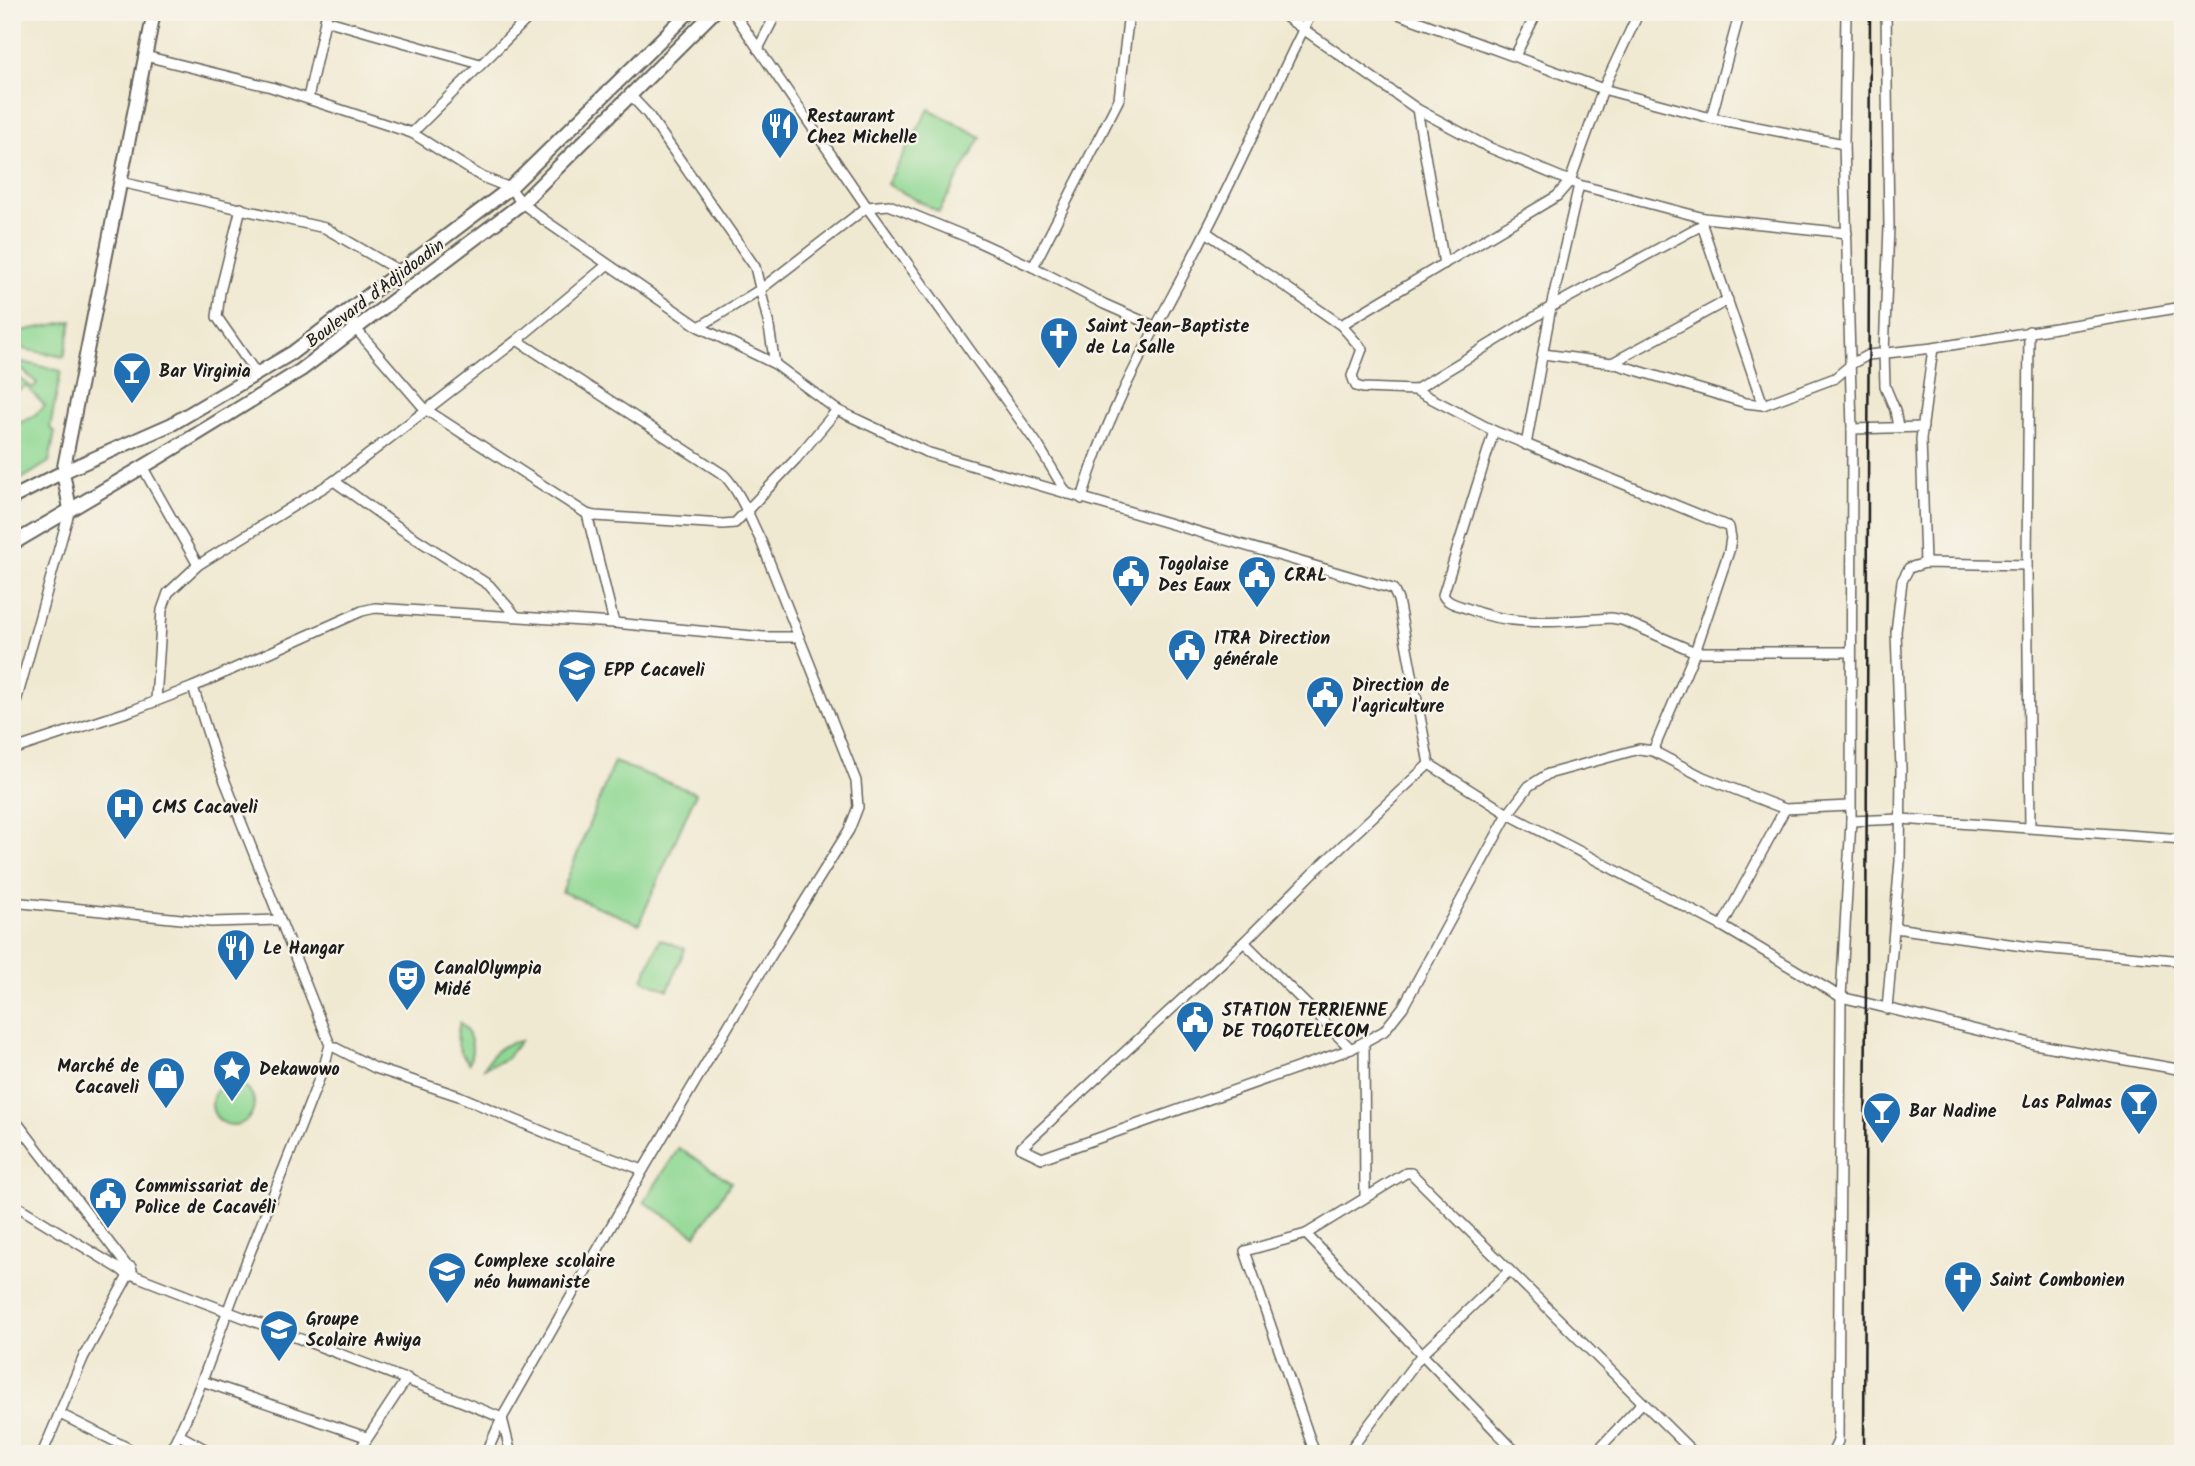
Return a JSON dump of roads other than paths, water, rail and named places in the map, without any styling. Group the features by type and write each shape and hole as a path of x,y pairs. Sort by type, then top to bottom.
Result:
{"main road":[{"path":"70,509 63,472 154,12"},
{"name":"Boulevard d'Adjidoadin","path":"12,498 63,472 172,424 292,353 510,188 689,12"},
{"name":"Boulevard d'Adjidoadin","path":"12,544 143,468 300,370 356,329 522,203 713,12"}],"street":[{"path":"412,133 534,12"},
{"path":"733,12 867,207 1032,437 1067,494"},
{"path":"758,49 777,12"},
{"path":"1033,267 1118,99 1129,12"},
{"path":"1279,12 1417,109 1489,147 1575,183 1703,221 1847,233"},
{"path":"1082,499 1096,455 1156,327 1206,232 1312,12"},
{"path":"1393,12 1603,89 1711,118 1844,144"},
{"path":"1515,56 1538,12"},
{"path":"1526,445 1575,183 1603,89 1639,12"},
{"path":"1711,118 1740,12"},
{"path":"1832,1454 1838,1440 1839,1412 1841,997 1851,821 1852,429 1844,144 1846,12"},
{"path":"1886,12 1889,227 1884,353 1885,386 1898,426"},
{"path":"308,98 326,16 480,64"},
{"path":"145,56 271,87 412,133 482,177 510,188 522,203 699,327 775,364 837,410 926,453 1393,589 1398,600 1429,764 1508,814 1722,926 1841,997 2034,1044 2183,1070"},
{"path":"630,95 647,113 755,267 775,364"},
{"path":"1417,109 1444,264"},
{"path":"120,182 325,228 401,272"},
{"path":"1341,326 1575,183"},
{"path":"699,327 761,289 867,207 896,206 1033,267 1104,304 1156,327"},
{"path":"242,208 220,292 217,317 256,373"},
{"path":"1703,221 1763,405"},
{"path":"1416,390 1551,307 1703,221"},
{"path":"1206,232 1341,326 1362,349 1352,376 1356,386 1416,390 1494,431 1729,527 1729,551 1695,652 1653,751"},
{"path":"156,700 164,602 168,593 198,565 334,481 517,340 607,265"},
{"path":"1612,363 1728,300"},
{"path":"1543,354 1612,363 1746,403 1763,405 1835,378 1864,356 1933,348 2183,307"},
{"path":"347,313 356,329 425,409 587,514 604,518 735,523 748,512 837,410"},
{"path":"2029,331 2029,827"},
{"path":"486,1454 502,1418 643,1170 849,830 858,807 856,781 799,637 748,512 724,475 517,340"},
{"path":"1925,563 1921,447 1933,348"},
{"path":"1852,429 1923,427"},
{"path":"1494,431 1444,598 1480,614 1537,623 1611,618 1622,620 1695,652 1850,652"},
{"path":"143,468 198,565"},
{"path":"334,481 401,529 489,586 516,616"},
{"path":"12,716 15,696 70,509"},
{"path":"587,514 614,623"},
{"path":"1887,1009 1901,819 1896,632 1904,575 1909,568 1925,563 2027,565"},
{"path":"12,750 193,687 362,611 386,608 614,623 763,637 799,637"},
{"path":"167,1454 179,1435 202,1381 281,1170 312,1099 330,1045 215,756 193,687"},
{"path":"1429,764 1244,942 1021,1147 1042,1158 1351,1049 1384,1031 1404,1007 1508,814 1529,786 1548,774 1639,749 1653,751 1703,777 1785,810 1850,806"},
{"path":"1722,926 1785,810"},
{"path":"1851,821 1901,819 2183,839"},
{"path":"12,902 212,922 279,920"},
{"path":"1895,928 2030,947 2183,961"},
{"path":"1244,942 1351,1049"},
{"path":"1364,1042 1365,1196"},
{"path":"330,1045 375,1068 459,1096 565,1141 643,1170"},
{"path":"12,1116 127,1272"},
{"path":"1315,1454 1245,1251 1306,1234 1406,1173 1415,1174 1509,1271 1695,1454"},
{"path":"12,1203 127,1272 407,1378 502,1418"},
{"path":"1306,1234 1518,1454"},
{"path":"1346,1454 1422,1354 1509,1271"},
{"path":"42,1454 84,1356 127,1272"},
{"path":"357,1454 407,1378"},
{"path":"202,1381 366,1437"},
{"path":"1594,1454 1642,1403"},
{"path":"60,1414 140,1454"},
{"path":"502,1418 511,1454"},
{"path":"179,1435 214,1454"}],"railway":[{"path":"1864,1454 1870,12"}],"place":[{"name":"Restaurant Chez Michelle","path":"780,160"},
{"name":"Saint Jean-Baptiste de La Salle","path":"1059,370"},
{"name":"Bar Virginia","path":"132,405"},
{"name":"Togolaise Des Eaux","path":"1131,608"},
{"name":"CRAL","path":"1257,609"},
{"name":"ITRA Direction générale","path":"1187,682"},
{"name":"EPP Cacaveli","path":"577,704"},
{"name":"Direction de l'agriculture","path":"1325,729"},
{"name":"CMS Cacaveli","path":"125,841"},
{"name":"Le Hangar","path":"236,982"},
{"name":"CanalOlympia Midé","path":"407,1012"},
{"name":"STATION TERRIENNE DE TOGOTELECOM","path":"1195,1054"},
{"name":"Dekawowo","path":"232,1103"},
{"name":"Marché de Cacaveli","path":"166,1110"},
{"name":"Las Palmas","path":"2139,1136"},
{"name":"Bar Nadine","path":"1882,1145"},
{"name":"Commissariat de Police de Cacavéli","path":"108,1230"},
{"name":"Complexe scolaire néo humaniste","path":"447,1305"},
{"name":"Saint Combonien","path":"1963,1314"},
{"name":"Groupe Scolaire Awiya","path":"279,1363"}]}
